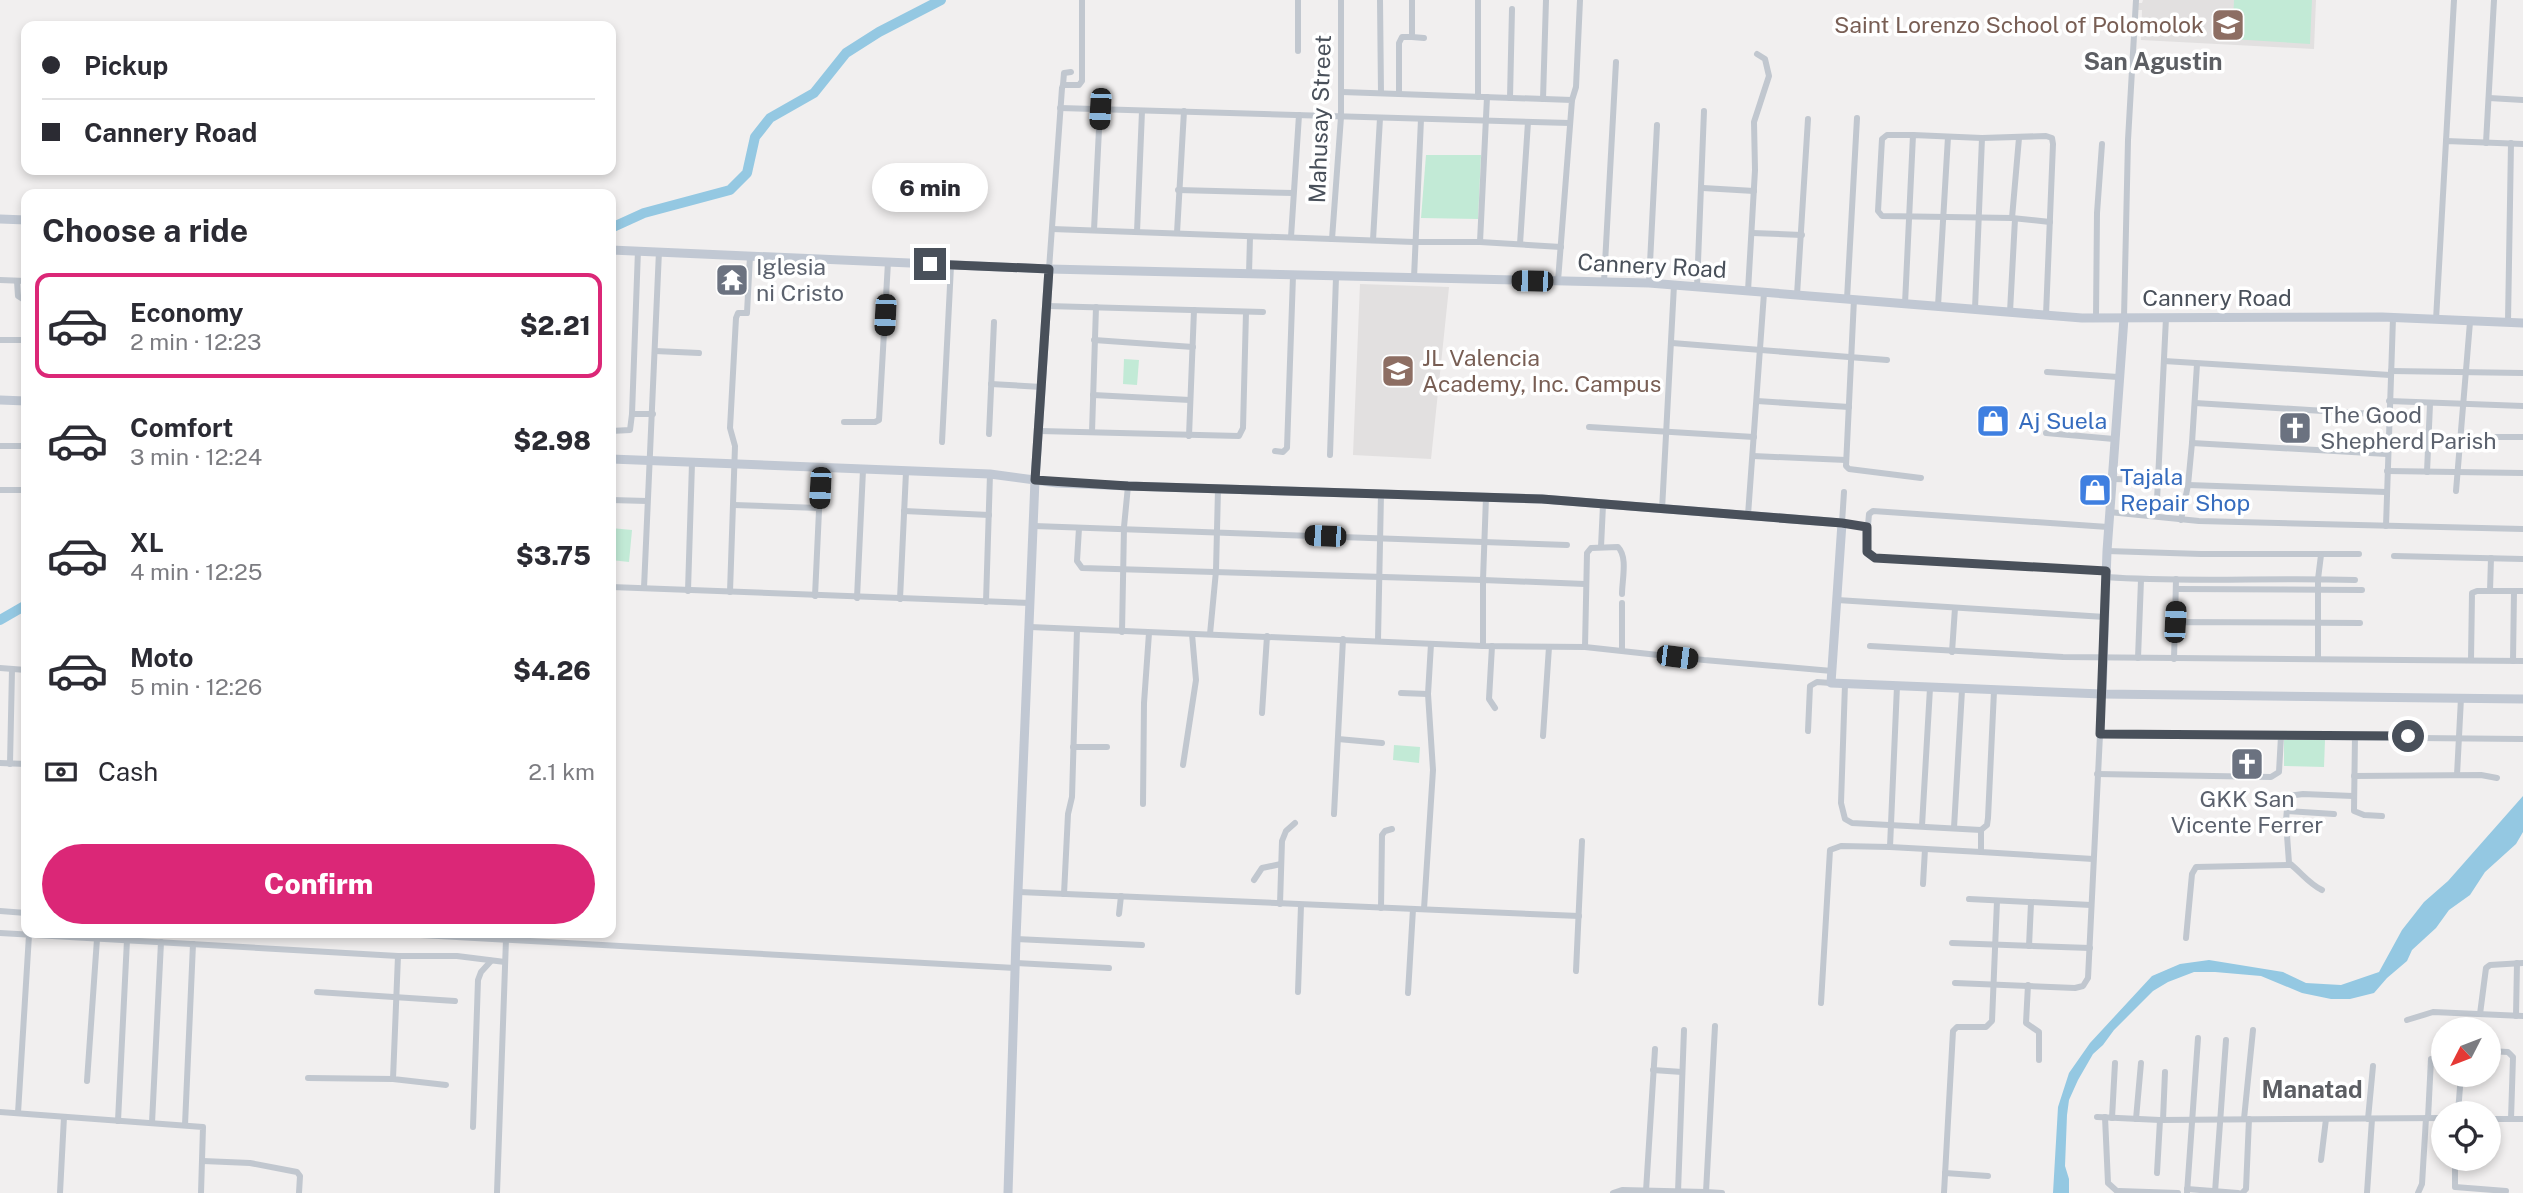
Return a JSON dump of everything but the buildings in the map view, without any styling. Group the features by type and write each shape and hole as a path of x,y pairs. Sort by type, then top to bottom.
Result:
{"street":[{"path":"1063,85 1077,86 1082,81 1082,0"},
{"path":"1298,0 1298,51"},
{"name":"Mahusay Street","path":"1332,239 1342,92 1340,0"},
{"path":"1380,0 1381,93"},
{"path":"1412,0 1412,37"},
{"path":"1478,0 1478,97"},
{"path":"1543,99 1546,0"},
{"path":"1558,281 1572,100 1576,87 1580,0"},
{"path":"1955,983 2054,988 2083,986 2090,971 2108,527 2124,318 2136,0"},
{"path":"2435,320 2454,0"},
{"path":"2486,143 2494,0"},
{"path":"1510,98 1513,9"},
{"path":"1399,94 1400,40 1402,37 1424,38"},
{"path":"1748,291 1755,122 1769,76 1767,63 1757,54"},
{"path":"1604,282 1616,62"},
{"path":"1009,1193 1015,965 1035,480 1060,108 1064,73 1071,72"},
{"path":"1342,92 1572,100"},
{"path":"1479,242 1487,97"},
{"path":"2488,98 2523,100"},
{"path":"1060,108 1570,123"},
{"path":"1094,230 1100,109"},
{"path":"1137,232 1142,111"},
{"path":"1177,233 1184,111"},
{"path":"1697,286 1704,111"},
{"path":"1291,237 1299,115"},
{"path":"1373,240 1380,118"},
{"path":"1857,118 1850,299 1852,358 1846,460 1849,469 1922,478"},
{"path":"1414,278 1421,119"},
{"path":"1797,295 1808,120"},
{"path":"1520,244 1528,122"},
{"path":"1649,284 1657,125"},
{"path":"1905,304 1913,135"},
{"path":"2046,315 2050,222 2053,140 2046,136 1883,136 1878,199 1878,211 1882,216 2013,218 2050,222"},
{"path":"1938,306 1948,136"},
{"path":"1975,309 1982,138"},
{"path":"2010,312 2019,138"},
{"path":"2446,141 2523,144"},
{"path":"2508,322 2511,143"},
{"path":"2096,318 2096,213 2102,144"},
{"path":"1703,188 1754,191"},
{"path":"1178,190 1293,193"},
{"path":"0,219 21,220"},
{"path":"1052,229 1561,247"},
{"path":"1752,233 1802,235"},
{"path":"1249,274 1250,237"},
{"name":"Cannery Road","path":"616,250 1049,269 1697,286 2096,318 2393,318 2523,323"},
{"path":"616,431 630,430 632,414 638,250"},
{"path":"643,588 659,251"},
{"path":"730,592 736,446 730,428 736,318 738,313 747,313 750,256"},
{"path":"844,422 879,420 888,262"},
{"path":"942,442 951,265"},
{"path":"1275,451 1283,452 1287,448 1293,276"},
{"path":"1330,455 1336,277"},
{"path":"0,281 21,281"},
{"path":"17,281 18,296 21,300"},
{"path":"1662,510 1674,285"},
{"path":"1748,515 1764,293"},
{"path":"1046,306 1264,313"},
{"path":"1092,432 1096,307"},
{"path":"1189,436 1194,310"},
{"path":"1040,431 1236,437 1242,433 1246,312"},
{"path":"2157,500 2166,318"},
{"path":"2386,526 2393,318"},
{"path":"989,434 994,322"},
{"path":"2456,491 2470,322"},
{"path":"0,340 21,340"},
{"path":"1094,340 1193,347"},
{"path":"1672,343 1887,360"},
{"path":"655,351 699,353"},
{"path":"2164,361 2390,373 2523,373"},
{"path":"2181,520 2188,485 2197,364"},
{"path":"2047,372 2119,377"},
{"path":"991,384 1042,387"},
{"path":"1093,395 1190,400"},
{"path":"0,400 21,401"},
{"path":"1757,401 1849,407"},
{"path":"2389,401 2464,406 2523,406"},
{"path":"2195,403 2389,415"},
{"path":"2427,472 2430,404"},
{"path":"632,414 653,414"},
{"path":"1589,427 1754,437"},
{"path":"2046,433 2114,439"},
{"path":"2461,437 2523,437"},
{"path":"2192,443 2387,454"},
{"path":"0,446 21,446"},
{"path":"1753,456 1846,460"},
{"path":"616,459 990,474 1128,486 1486,497 1748,515 1867,527"},
{"path":"688,591 692,463"},
{"path":"816,596 821,468"},
{"path":"857,598 863,470"},
{"path":"2387,471 2523,473"},
{"path":"900,599 906,472"},
{"path":"986,602 990,474"},
{"path":"2112,479 2158,480"},
{"path":"2188,485 2386,492"},
{"path":"1122,632 1124,527 1128,486"},
{"path":"1210,634 1216,571 1218,489"},
{"path":"0,490 21,490"},
{"path":"1831,683 1844,492"},
{"path":"1378,640 1377,577 1381,494"},
{"path":"1483,646 1486,497"},
{"path":"616,500 648,501"},
{"path":"734,505 819,508"},
{"path":"1601,547 1604,505"},
{"path":"904,511 989,515"},
{"path":"2108,527 1873,511 1869,514 1867,527 1867,552 1875,558 2106,574 2141,580 2356,580"},
{"path":"2109,512 2181,520 2523,529"},
{"path":"1034,526 1124,527 1567,545"},
{"path":"1079,528 1077,561 1080,567 1585,584"},
{"path":"1585,647 1585,584 1587,553 1591,548 1618,547 1623,553 1622,594"},
{"path":"2107,551 2359,554"},
{"path":"2318,658 2318,579 2321,555"},
{"path":"2395,556 2523,559"},
{"path":"2490,591 2491,558"},
{"path":"2174,659 2176,579"},
{"path":"2138,658 2141,580"},
{"path":"616,587 1031,603"},
{"path":"2177,589 2362,590"},
{"path":"2513,661 2514,591"},
{"path":"2471,660 2473,592 2523,591"},
{"path":"1837,600 2105,617"},
{"path":"1622,603 1622,650"},
{"path":"1952,652 1955,608"},
{"path":"2175,622 2360,623"},
{"path":"1030,627 1483,646 1585,647 1832,671"},
{"path":"1064,894 1068,814 1072,797 1077,629"},
{"path":"1143,804 1144,703 1149,633"},
{"path":"1183,765 1196,680 1192,634"},
{"path":"1262,713 1266,636"},
{"path":"1334,814 1343,639"},
{"path":"1424,909 1433,770 1428,694 1431,644"},
{"path":"1492,646 1489,699 1495,708"},
{"path":"1870,646 1952,652 2174,659 2523,661"},
{"path":"1544,736 1549,647"},
{"path":"0,667 21,669"},
{"path":"10,764 12,668"},
{"path":"1808,731 1812,683 2102,694 2523,699"},
{"path":"1845,684 1842,810 1845,819 1853,823 1981,830 1987,825 1988,818 1994,691"},
{"path":"1890,847 1897,686"},
{"path":"1922,826 1930,688"},
{"path":"1954,828 1962,690"},
{"path":"1401,693 1428,694"},
{"path":"2457,775 2461,698"},
{"path":"2100,734 2523,739"},
{"path":"2097,774 2270,777 2279,772 2281,736"},
{"path":"2355,736 2353,808 2356,814 2382,816"},
{"path":"1338,739 1382,743"},
{"path":"1073,747 1107,747"},
{"path":"0,763 21,764"},
{"path":"2354,776 2487,775 2497,778"},
{"path":"2322,890 2309,884 2288,859 2287,811 2290,794 2353,796"},
{"path":"2287,811 2334,814"},
{"path":"1280,904 1282,841 1295,823"},
{"path":"1381,908 1382,835 1392,829"},
{"path":"1981,830 1981,852"},
{"path":"1576,971 1582,841"},
{"path":"1821,1003 1830,850 1842,846 1890,847 2093,859"},
{"path":"1923,884 1925,849"},
{"path":"1254,880 1262,868 1280,864"},
{"path":"2186,938 2192,874 2196,867 2291,865"},
{"path":"1019,892 1578,916"},
{"path":"1119,914 1121,896"},
{"path":"1969,899 2091,905"},
{"path":"1944,1193 1953,1031 1957,1027 1980,1027 1989,1024 1993,1016 1997,901"},
{"path":"2029,946 2031,903"},
{"path":"1298,992 1301,905"},
{"path":"1408,993 1413,909"},
{"path":"0,911 21,913"},
{"path":"0,933 21,934"},
{"path":"18,1113 29,938"},
{"path":"80,938 457,957 505,962"},
{"path":"486,938 1109,968"},
{"path":"87,1081 97,939"},
{"path":"497,1193 506,939"},
{"path":"1016,939 1142,945"},
{"path":"118,1121 127,940"},
{"path":"152,1123 161,942"},
{"path":"1952,943 2090,948"},
{"path":"185,1125 193,944"},
{"path":"393,1079 398,956"},
{"path":"473,1127 478,980 491,961"},
{"path":"2407,1020 2432,1012 2520,1016 2520,963 2487,967 2480,1014"},
{"path":"2028,985 2026,1023 2039,1032 2039,1060"},
{"path":"317,992 456,1001"},
{"path":"1706,1192 1716,1026"},
{"path":"1678,1192 1684,1030"},
{"path":"2198,1038 2187,1191 2240,1193 2246,1189 2253,1030"},
{"path":"2214,1192 2226,1040"},
{"path":"1646,1191 1655,1049"},
{"path":"2501,1053 2511,1054 2511,1119"},
{"path":"2418,1193 2422,1184 2431,1059"},
{"path":"2115,1063 2105,1118 2107,1179 2110,1187 2119,1192 2178,1193"},
{"path":"2136,1119 2141,1063"},
{"path":"2368,1193 2372,1066"},
{"path":"1653,1070 1682,1072"},
{"path":"2157,1173 2165,1072"},
{"path":"2513,1072 2523,1073"},
{"path":"308,1078 393,1079 446,1085"},
{"path":"0,1112 204,1128 201,1193"},
{"path":"60,1193 64,1117"},
{"path":"2105,1118 2431,1118"},
{"path":"2322,1160 2326,1119"},
{"path":"2501,1119 2523,1119"},
{"path":"203,1161 250,1163 297,1172 300,1176 299,1193"},
{"path":"2455,1171 2455,1186 2506,1191"},
{"path":"1945,1173 1988,1176"},
{"path":"1613,1193 1622,1190 1722,1193"}],"shaded area":[{"name":"Saint Lorenzo School of Polomolok","path":"2143,0 2316,0 2314,49 2141,40 2142,10 2138,10 2138,3"},
{"name":"JL Valencia Academy, Inc. Campus","path":"1360,284 1449,287 1431,459 1353,455"}],"green space":[{"path":"2234,0 2312,0 2310,44 2232,39"},
{"path":"1426,155 1481,155 1478,219 1421,218"},
{"path":"1124,359 1139,360 1137,385 1123,384"},
{"path":"616,528 632,530 629,562 616,561"},
{"path":"2284,740 2325,740 2324,767 2284,766"},
{"path":"1394,745 1420,747 1419,763 1393,760"}],"water":[{"path":"2523,796 2523,832 2516,844 2485,872 2470,895 2449,910 2436,928 2412,950 2407,961 2374,993 2350,999 2331,999 2302,993 2261,976 2215,972 2194,972 2153,991 2093,1054 2078,1080 2069,1100 2067,1115 2065,1166 2069,1193 2053,1193 2058,1107 2069,1073 2090,1043 2152,976 2180,964 2209,960 2283,972 2306,983 2341,985 2379,972 2402,930 2424,902 2448,881"}],"waterway":[{"path":"616,226 644,213 730,190 747,173 755,137 770,118 814,93 846,53 879,32 941,0"},
{"path":"0,620 21,608"}],"place":[{"name":"Saint Lorenzo School of Polomolok","path":"2228,25"},
{"name":"Iglesia ni Cristo","path":"732,280"},
{"name":"JL Valencia Academy, Inc. Campus","path":"1398,371"},
{"name":"Aj Suela","path":"1993,421"},
{"name":"The Good Shepherd Parish","path":"2295,428"},
{"name":"Tajala Repair Shop","path":"2095,490"},
{"name":"GKK San Vicente Ferrer","path":"2247,764"}],"district":[{"name":"San Agustin","path":"2153,62"},
{"name":"Manatad","path":"2312,1090"}],"route":[{"path":"930,264 1049,269 1035,480 1128,486 1542,499 1748,515 1867,527 1867,552 1875,558 2106,571 2100,734 2408,736"}]}
